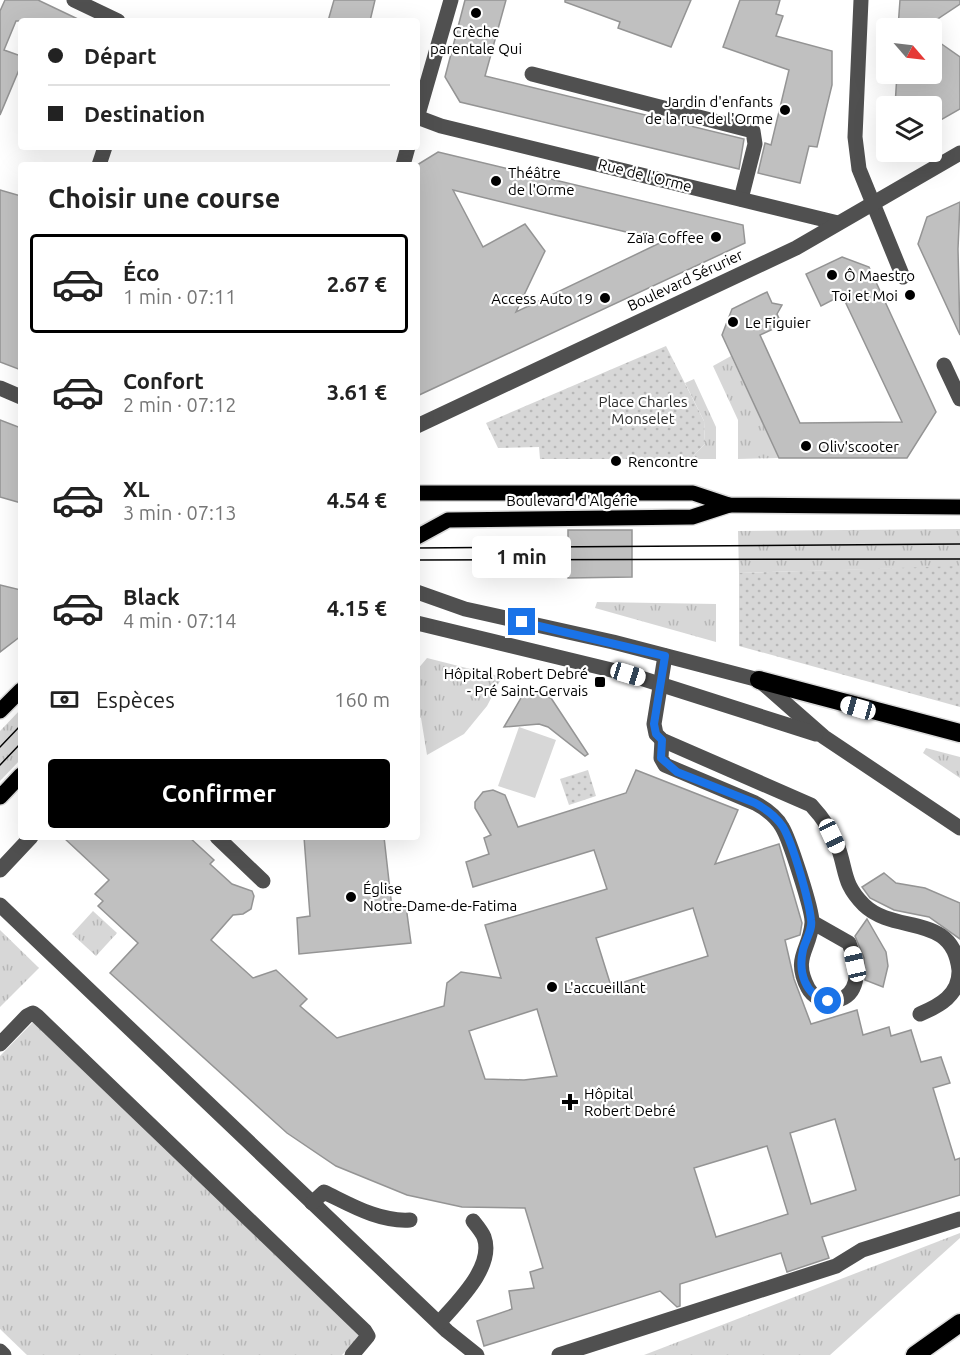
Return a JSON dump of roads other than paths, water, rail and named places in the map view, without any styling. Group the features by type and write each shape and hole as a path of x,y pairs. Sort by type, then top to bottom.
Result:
{"highway":[{"path":"759,680 878,714 960,733"},
{"path":"915,1355 960,1323"}],"main road":[{"name":"Boulevard d'Algérie","path":"420,493 693,493 729,505 960,507"},
{"name":"Boulevard d'Algérie","path":"420,535 448,520 456,519 692,517 729,505"},
{"path":"0,711 18,693"},
{"path":"0,797 18,778"}],"street":[{"path":"74,0 112,18"},
{"path":"420,108 451,0"},
{"path":"861,0 855,137 859,169 903,277"},
{"path":"532,74 753,131 755,144 741,199"},
{"name":"Rue de l'Orme","path":"420,119 838,223"},
{"name":"Boulevard Sérurier","path":"420,425 780,256 960,153"},
{"path":"944,365 960,399"},
{"path":"0,388 18,396"},
{"path":"420,593 465,609 759,680 824,737 960,828"},
{"path":"420,624 659,683 824,737"},
{"path":"665,656 654,724 656,734 662,740 811,805 826,823 835,840 846,884 866,907 947,939 957,953 960,975 955,992 943,1004 920,1014"},
{"path":"662,740 661,758 665,765 755,803 774,816 786,834 812,922 803,949 802,975 809,991 819,999 839,1000 849,995 855,982 855,964 849,944 812,922"},
{"path":"0,870 28,840"},
{"path":"220,840 264,881"},
{"path":"0,905 439,1323 477,1355"},
{"path":"0,1044 27,1016 33,1013 37,1016 365,1331 368,1336 366,1341 352,1355"},
{"path":"312,1203 324,1192 393,1221 410,1220"},
{"path":"559,1355 836,1266 862,1250 960,1219"},
{"path":"439,1323 473,1283 484,1259 484,1238 473,1221"},
{"path":"0,1351 4,1355"}],"tram line":[{"path":"420,548 960,544"},
{"path":"420,560 960,559"},
{"path":"0,747 18,728"},
{"path":"0,765 18,746"}],"place":[{"name":"Crèche parentale Qui","path":"476,13"},
{"name":"Jardin d'enfants de la rue de l'Orme","path":"785,110"},
{"name":"Théâtre de l'Orme","path":"496,181"},
{"name":"Zaïa Coffee","path":"716,237"},
{"name":"Ô Maestro","path":"832,275"},
{"name":"Toi et Moi","path":"910,295"},
{"name":"Access Auto 19","path":"605,298"},
{"name":"Le Figuier","path":"733,322"},
{"name":"Oliv'scooter","path":"806,446"},
{"name":"Rencontre","path":"616,461"},
{"name":"Hôpital Robert Debré - Pré Saint-Gervais","path":"600,682"},
{"name":"Église Notre-Dame-de-Fatima","path":"351,897"},
{"name":"L'accueillant","path":"552,987"},
{"name":"Hôpital Robert Debré","path":"570,1102"}],"park label":[{"name":"Place Charles Monselet","path":"643,410"}]}
